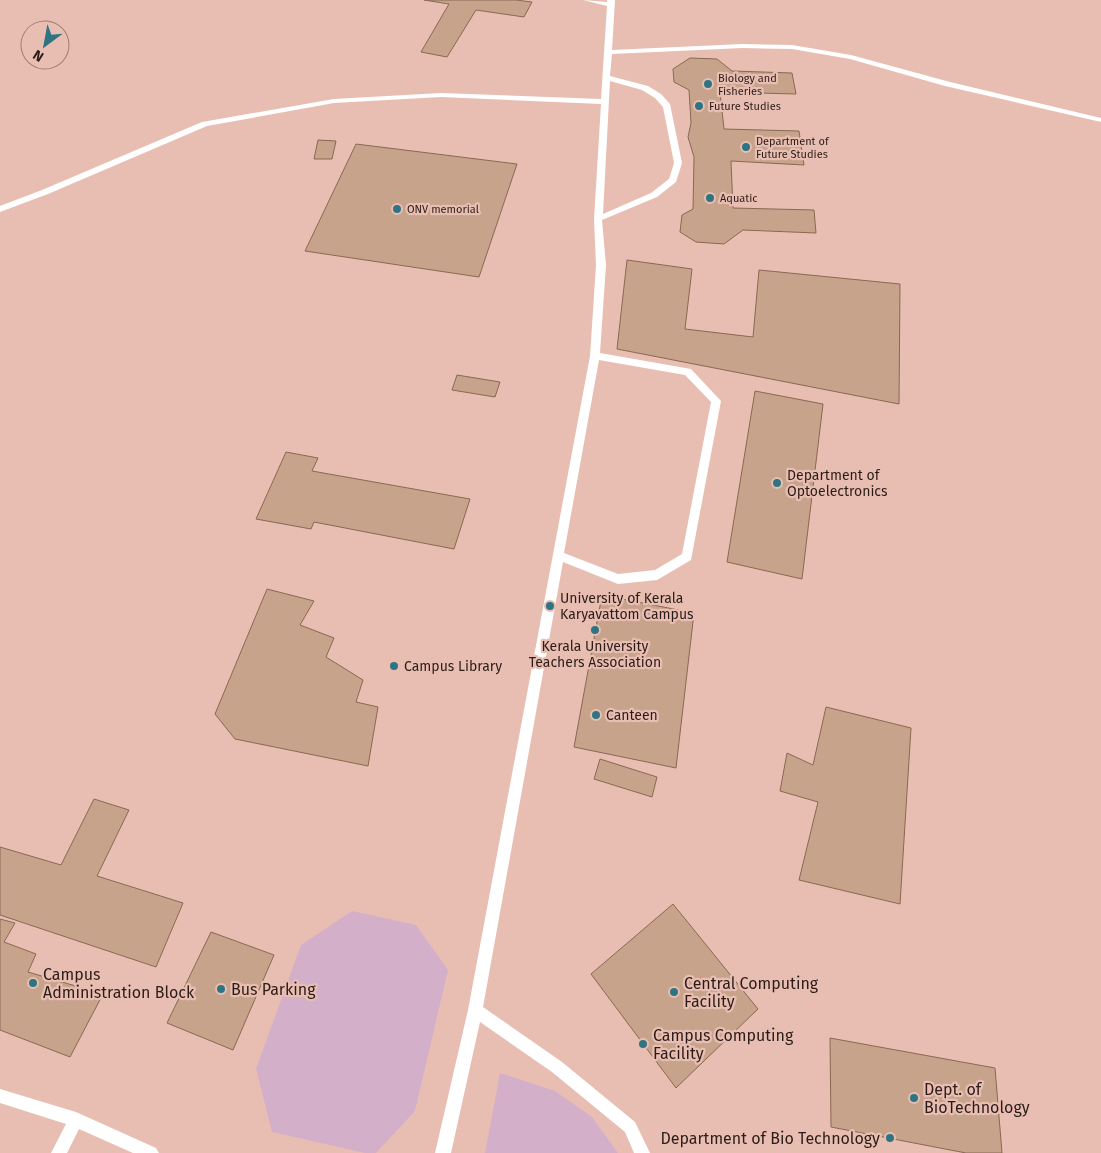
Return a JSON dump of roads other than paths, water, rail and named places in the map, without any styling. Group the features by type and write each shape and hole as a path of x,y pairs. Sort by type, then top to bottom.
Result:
{"lane":[{"path":"443,1153 475,1010 595,356 601,266 598,219 611,2 587,0"},
{"path":"608,52 742,46 792,47 851,57 948,84 1101,120"},
{"path":"598,219 654,195 674,180 678,163 667,106 658,96 645,88 606,77"},
{"path":"0,209 204,124 334,101 441,95 605,102"},
{"path":"559,556 618,579 658,575 687,557 716,401 688,372 595,356"},
{"path":"475,1010 557,1067 630,1127 642,1153"},
{"path":"0,1096 76,1120 151,1153"},
{"path":"59,1153 76,1120"}],"place":[{"name":"Biology and Fisheries","path":"708,84"},
{"name":"Future Studies","path":"699,106"},
{"name":"Department of Future Studies","path":"746,147"},
{"name":"Aquatic","path":"710,198"},
{"name":"ONV memorial","path":"397,209"},
{"name":"Department of Optoelectronics","path":"777,483"},
{"name":"University of Kerala Karyavattom Campus","path":"550,606"},
{"name":"Kerala University Teachers Association","path":"595,630"},
{"name":"Campus Library","path":"394,666"},
{"name":"Canteen","path":"596,715"},
{"name":"Campus Administration Block","path":"33,983"},
{"name":"Bus Parking","path":"221,989"},
{"name":"Central Computing Facility","path":"674,992"},
{"name":"Campus Computing Facility","path":"643,1044"},
{"name":"Dept. of BioTechnology","path":"914,1098"},
{"name":"Department of Bio Technology","path":"890,1138"}]}
